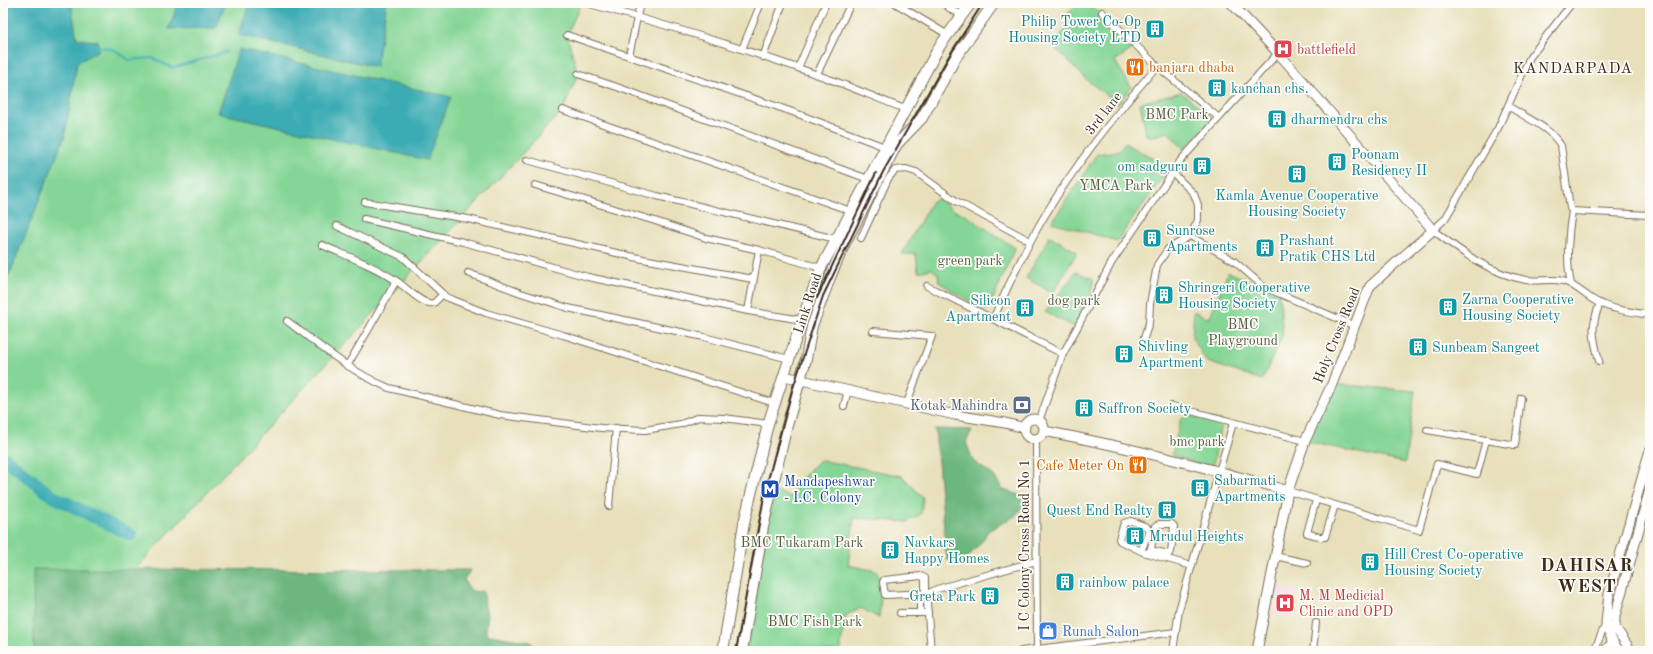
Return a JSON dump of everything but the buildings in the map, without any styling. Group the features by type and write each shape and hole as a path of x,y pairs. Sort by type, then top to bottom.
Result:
{"main road":[{"name":"Link Road","path":"723,651 744,523 768,424 802,320 821,268 905,109 948,35 971,3"},
{"name":"Link Road","path":"742,651 763,527 786,429 800,380 812,326 831,275 847,238 897,144 922,118 956,57 994,3"}],"street":[{"path":"586,3 742,49 817,74 905,109"},
{"path":"629,56 640,3"},
{"path":"742,49 761,3"},
{"path":"763,57 782,3"},
{"path":"798,68 826,3"},
{"path":"817,74 851,3"},
{"path":"895,3 948,35"},
{"path":"942,3 953,11 963,14"},
{"path":"1231,3 1278,53 1433,230 1462,253 1496,271 1528,280 1558,280 1571,284 1607,306 1650,315"},
{"path":"1433,230 1445,219 1498,128 1530,57 1572,3"},
{"path":"1102,12 1157,66 1219,118"},
{"path":"567,35 790,111 885,147"},
{"path":"1039,421 1064,354 1112,262 1181,160 1278,53"},
{"name":"3rd lane","path":"993,319 1030,241 1068,179 1117,113 1157,66"},
{"path":"578,74 640,95 868,179"},
{"path":"1508,106 1548,131 1561,146 1570,208 1572,211 1568,266 1571,284"},
{"path":"563,110 851,211"},
{"path":"527,160 657,196 836,239"},
{"path":"861,238 888,179 895,170 906,169 916,172 956,201 1030,241"},
{"path":"1143,341 1149,323 1150,304 1157,265 1168,249 1190,236 1198,220 1198,205 1194,194 1172,172"},
{"path":"535,185 706,238 759,250 821,268"},
{"path":"365,202 468,219 642,259 754,279"},
{"path":"1572,211 1650,216"},
{"path":"364,219 463,242 588,277 748,311 802,320"},
{"path":"337,226 404,258 446,297 486,313 563,335 774,403"},
{"name":"Holy Cross Road","path":"1257,651 1288,491 1305,441 1332,384 1370,286 1433,230"},
{"path":"1190,236 1234,261 1264,287 1355,326"},
{"path":"322,246 363,263 396,281 425,303 434,303 443,294"},
{"path":"748,311 759,250"},
{"path":"468,273 521,293 568,308 704,338 789,359"},
{"path":"347,366 396,281"},
{"path":"927,286 1064,354"},
{"path":"1599,361 1592,334 1594,317 1600,303"},
{"path":"287,321 347,366 373,381 389,388 500,415 645,430 682,424 699,417 724,418 768,424"},
{"path":"873,331 932,336 907,403"},
{"path":"784,376 955,415 1005,423 1025,428"},
{"path":"842,406 846,390"},
{"path":"1427,430 1515,445 1521,398"},
{"path":"1172,406 1305,441"},
{"path":"1029,421 1039,421 1043,425 1044,431 1041,437 1036,439 1027,436 1025,428 1029,421"},
{"path":"1174,651 1179,610 1233,422"},
{"path":"609,506 616,428"},
{"path":"1044,431 1157,455 1220,471 1419,530 1436,464 1477,474 1486,440"},
{"name":"I C Colony Cross Road No 1","path":"1036,439 1037,651"},
{"path":"1594,651 1606,623 1609,594 1650,450"},
{"path":"1628,650 1615,627 1615,616 1648,501 1650,489"},
{"path":"1636,497 1648,501"},
{"path":"1316,500 1306,533 1325,537 1335,505"},
{"path":"1141,551 1149,532 1147,527 1131,521 1124,523 1119,539 1120,541 1141,551 1150,552 1169,554 1171,552 1174,526 1172,524 1156,525 1150,552"},
{"path":"1150,552 1192,566"},
{"path":"1275,556 1306,563"},
{"path":"930,651 927,593 925,578 921,576 884,580 885,596 927,593 1036,561"},
{"path":"920,600 920,613"},
{"path":"900,613 928,612"},
{"path":"1606,623 1615,616"},
{"path":"1313,651 1316,623"},
{"path":"1606,623 1612,641 1619,651"},
{"path":"1021,651 1037,651 1176,632"},
{"path":"1602,651 1620,635"}],"shaded area":[{"name":"M. M Medicial Clinic and OPD","path":"1276,588 1296,589 1294,618 1274,616"}],"green space":[{"path":"71,3 581,3 567,35 578,74 563,110 59,651 3,651 3,283 10,273 64,138 77,63 98,41 77,40"},
{"path":"1079,3 1087,3 1107,19 1135,47 1115,61 1131,87 1118,104 1087,80 1051,44 1071,25 1066,15"},
{"name":"BMC Park","path":"1181,92 1213,118 1184,149 1168,132 1153,136 1146,135 1140,103"},
{"name":"YMCA Park","path":"1124,143 1170,167 1117,241 1052,222 1097,154 1119,151"},
{"name":"green park","path":"940,199 953,210 965,215 1015,248 990,306 985,310 979,308 939,282 938,274 932,269 918,272 916,254 902,254 932,201"},
{"path":"1050,236 1077,252 1053,293 1026,278"},
{"name":"dog park","path":"1076,272 1094,279 1088,307 1073,326 1045,312"},
{"name":"BMC Playground","path":"1228,272 1279,293 1283,334 1262,380 1207,362 1192,337 1194,311 1209,319"},
{"path":"1332,384 1415,391 1405,463 1305,441"},
{"name":"bmc park","path":"1188,416 1222,420 1212,469 1172,455 1181,418"},
{"path":"935,429 972,430 966,442 973,461 994,476 1003,490 1020,495 1025,504 1015,516 988,531 982,541 968,557 947,560"},
{"path":"820,460 902,476 923,498 921,514 907,522 854,518 848,565 876,571 882,583 879,618 861,608 846,615 841,651 746,651 760,560 775,491 791,497 803,477"},
{"path":"33,569 471,570 464,579 470,590 475,592 482,591 485,608 488,614 486,631 489,635 531,642 539,651 34,651"}],"water":[{"path":"3,3 71,3 77,39 98,41 99,50 77,63 64,138 10,273 3,283"},
{"path":"178,3 226,3 216,28 169,29"},
{"path":"249,3 387,3 376,67 239,35"},
{"path":"239,49 451,97 427,160 218,113"}],"waterway":[{"path":"97,46 115,50 129,60 153,58 172,68 227,52"},
{"path":"3,457 52,496 131,535"}],"railway":[{"path":"736,651 765,491 792,391 823,296 883,172 949,56 983,3"},
{"path":"817,298 876,173"}],"place":[{"name":"Philip Tower Co-Op Housing Society LTD","path":"1155,29"},
{"name":"battlefield","path":"1283,49"},
{"name":"banjara dhaba","path":"1135,67"},
{"name":"kanchan chs.","path":"1217,88"},
{"name":"dharmendra chs","path":"1277,119"},
{"name":"Poonam Residency II","path":"1337,162"},
{"name":"om sadguru","path":"1202,166"},
{"name":"Kamla Avenue Cooperative Housing Society","path":"1297,174"},
{"name":"Sunrose Apartments","path":"1152,238"},
{"name":"Prashant Pratik CHS Ltd","path":"1265,248"},
{"name":"Shringeri Cooperative Housing Society","path":"1164,295"},
{"name":"Zarna Cooperative Housing Society","path":"1448,307"},
{"name":"Silicon Apartment","path":"1025,308"},
{"name":"Sunbeam Sangeet","path":"1418,347"},
{"name":"Shivling Apartment","path":"1124,354"},
{"name":"Kotak Mahindra","path":"1022,405"},
{"name":"Saffron Society","path":"1084,408"},
{"name":"Cafe Meter On","path":"1138,465"},
{"name":"Sabarmati Apartments","path":"1200,488"},
{"name":"Mandapeshwar - I.C. Colony","path":"770,489"},
{"name":"Quest End Realty","path":"1167,510"},
{"name":"Mrudul Heights","path":"1135,536"},
{"name":"Navkars Happy Homes","path":"890,550"},
{"name":"Hill Crest Co-operative Housing Society","path":"1370,562"},
{"name":"rainbow palace","path":"1065,582"},
{"name":"Greta Park","path":"990,596"},
{"name":"M. M Medicial Clinic and OPD","path":"1285,603"},
{"name":"Runah Salon","path":"1048,631"}],"district":[{"name":"KANDARPADA","path":"1573,68"},
{"name":"DAHISAR WEST","path":"1587,575"}],"park label":[{"name":"BMC Tukaram Park","path":"802,542"},
{"name":"BMC Fish Park","path":"815,621"}]}
